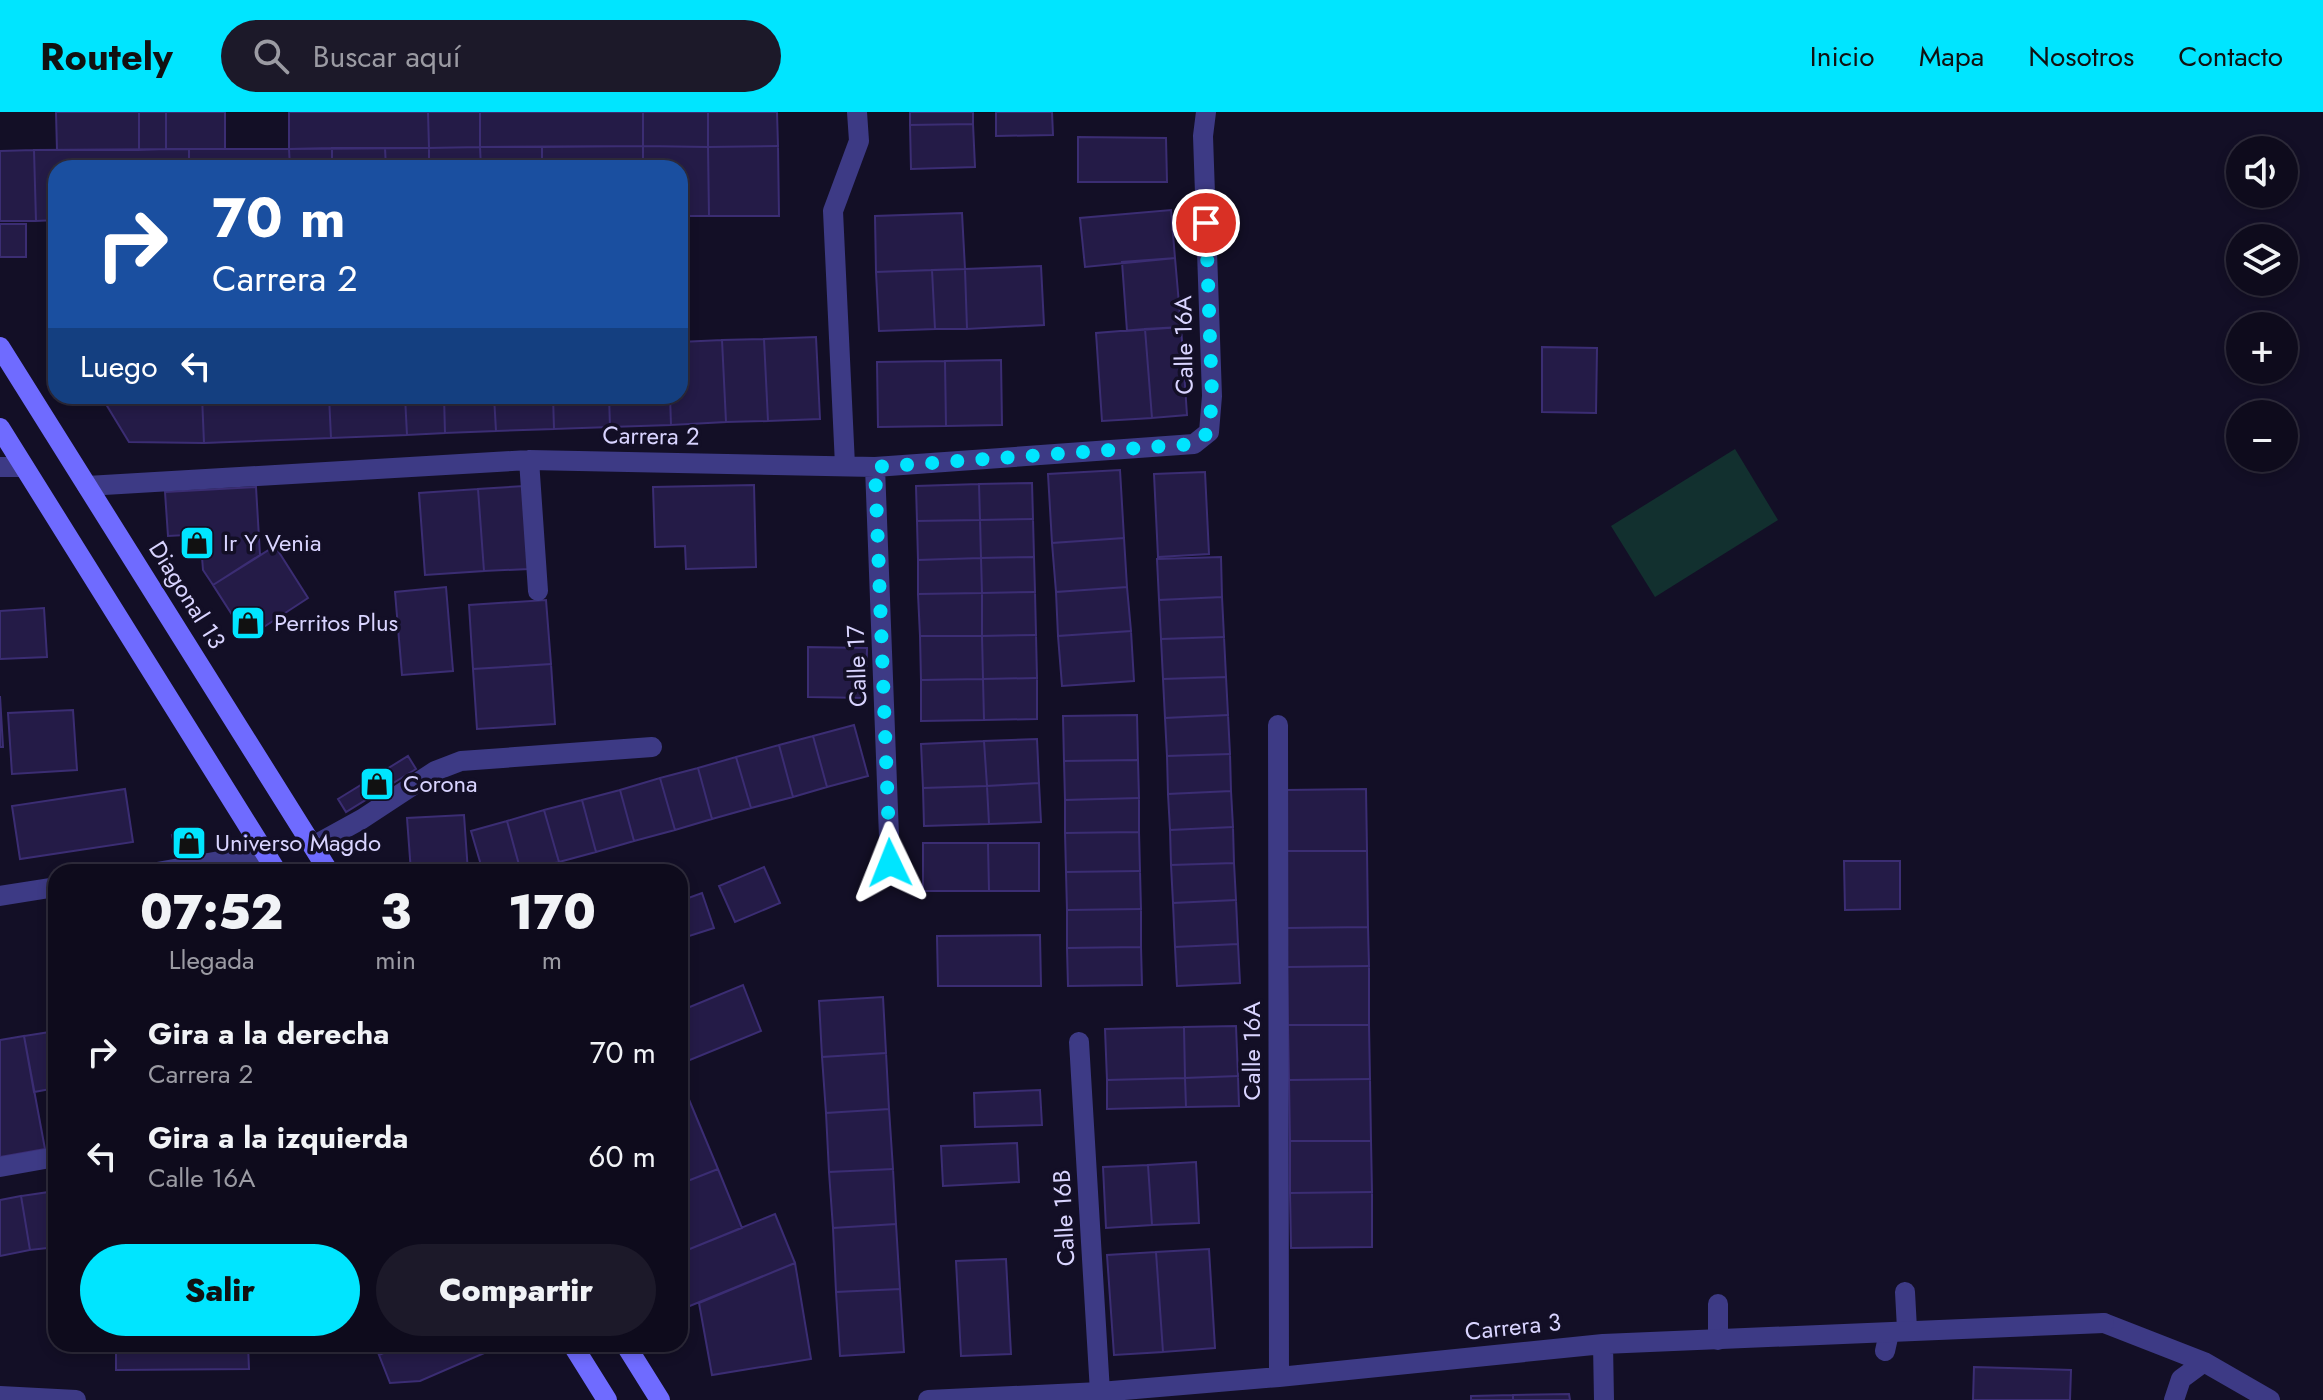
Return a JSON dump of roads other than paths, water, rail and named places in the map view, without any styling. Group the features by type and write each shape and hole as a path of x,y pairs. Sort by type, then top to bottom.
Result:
{"main road":[{"name":"Diagonal 13","path":"0,347 324,864"},
{"path":"0,428 272,864"},
{"path":"577,1352 607,1400"},
{"path":"630,1352 660,1400"}],"street":[{"path":"845,465 833,211 859,141 857,112"},
{"name":"Calle 16A","path":"1206,112 1203,136 1212,396 1209,432"},
{"name":"Carrera 2","path":"87,486 529,460 875,467 1194,444 1209,432"},
{"path":"529,460 538,591"},
{"path":"0,467 24,467"},
{"name":"Calle 17","path":"875,467 890,863"},
{"name":"Calle 16A","path":"1278,725 1279,1377"},
{"path":"313,846 362,819 435,771 461,761 652,747"},
{"path":"202,864 265,853"},
{"path":"0,896 48,888"},
{"name":"Calle 16B","path":"1079,1042 1100,1392"},
{"path":"0,1167 48,1158"},
{"path":"1894,1337 1905,1292"},
{"path":"1718,1304 1718,1340"},
{"name":"Carrera 3","path":"928,1400 1100,1392 1603,1344 1894,1337 2104,1323 2204,1362"},
{"path":"1603,1344 1604,1400"},
{"path":"2174,1400 2181,1379 2204,1362 2270,1400"},
{"path":"0,1396 76,1400"}],"place":[{"name":"Ir Y Venia","path":"197,543"},
{"name":"Perritos Plus","path":"248,623"},
{"name":"Corona","path":"377,784"},
{"name":"Universo Magdo","path":"189,843"}]}
